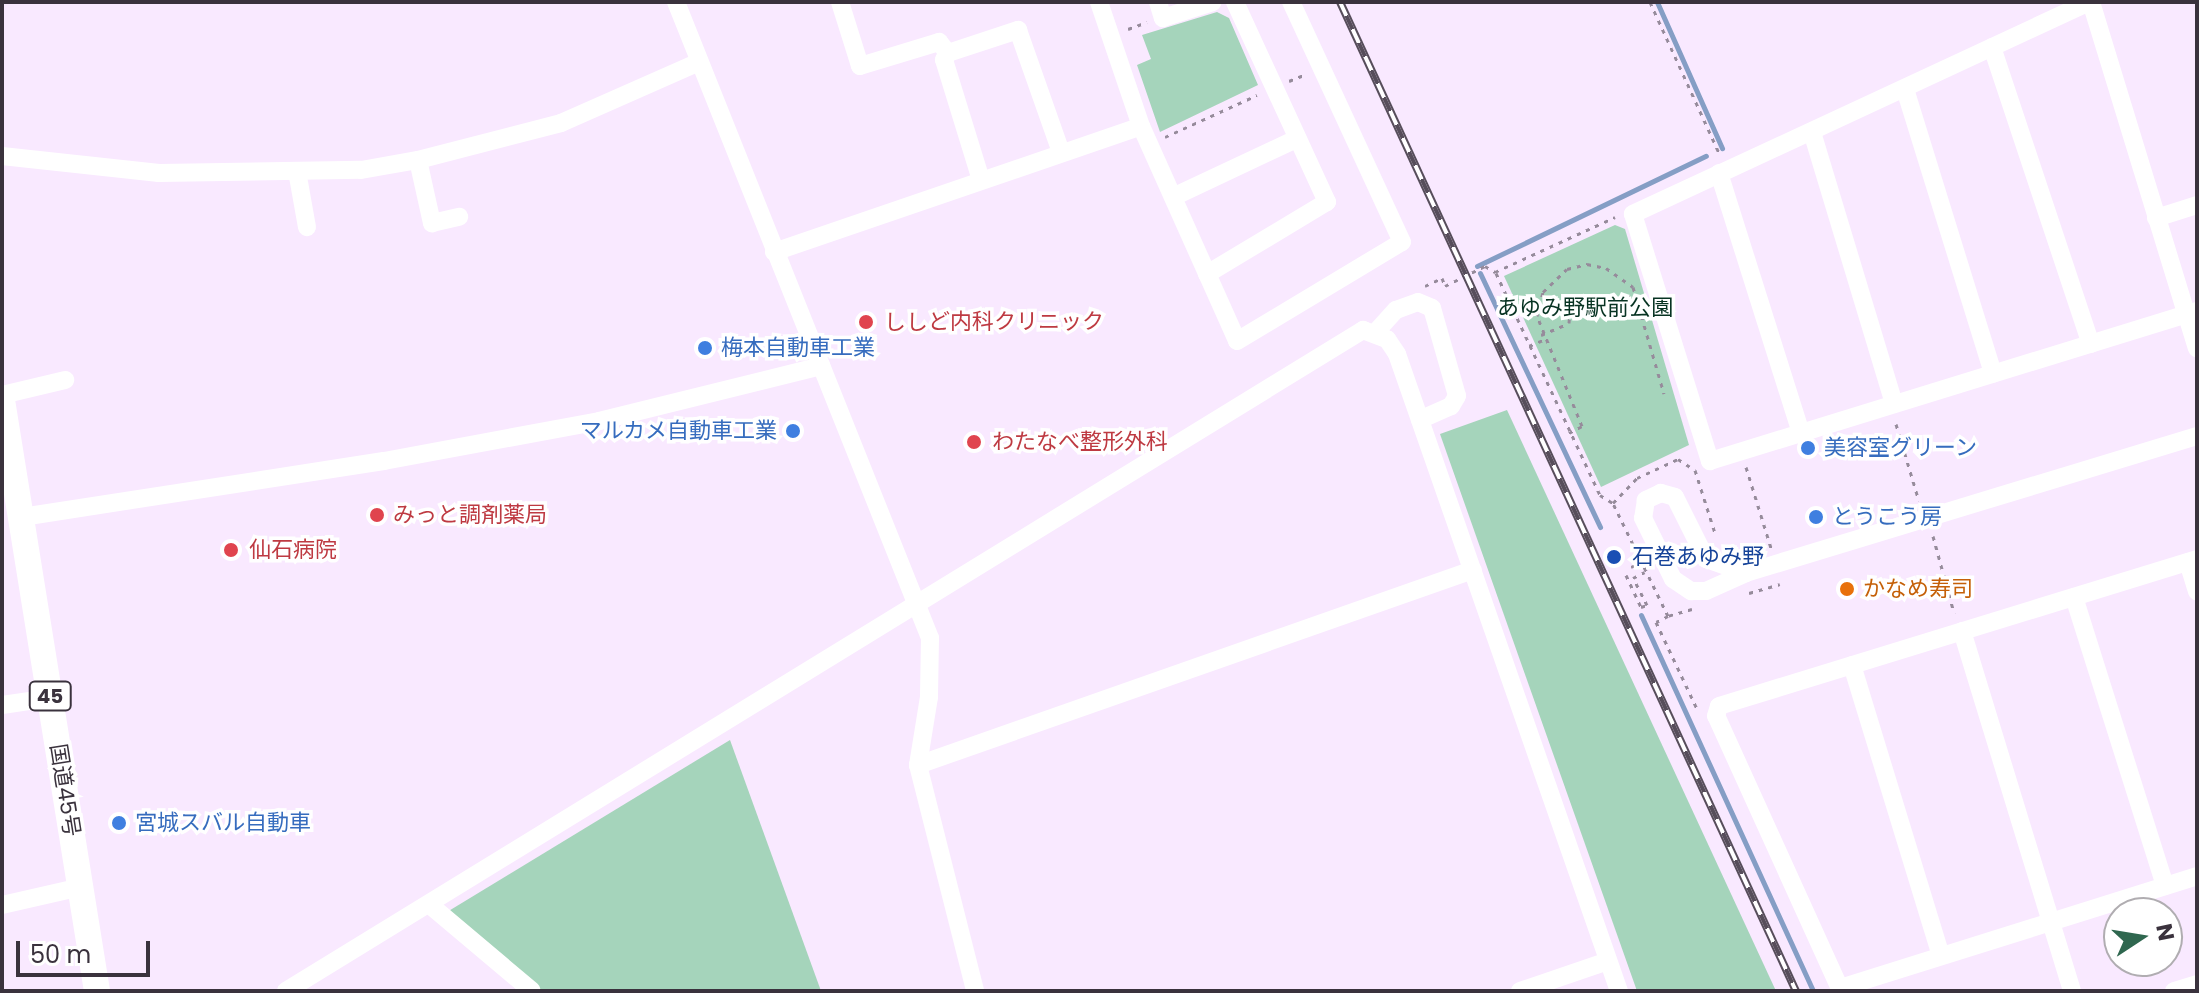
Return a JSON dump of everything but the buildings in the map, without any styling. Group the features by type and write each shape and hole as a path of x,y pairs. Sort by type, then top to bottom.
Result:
{"highway":[{"name":"国道45号","path":"2,398 15,523 50,698 97,991"}],"street":[{"path":"676,2 774,252 919,605 932,664 918,765 975,991"},
{"path":"840,2 860,66 939,42 948,53"},
{"path":"1099,2 1141,126 1237,341 1400,247 1402,242 1291,2"},
{"path":"1160,10 1213,2"},
{"path":"1207,274 1327,202 1235,2"},
{"path":"2192,312 1710,461 1633,214 2090,2 2156,218 2192,312 2197,348"},
{"path":"981,180 944,60 948,53 1018,30 1061,152"},
{"path":"1992,47 2091,344"},
{"path":"2,156 159,173 361,170 418,160 561,123 699,62"},
{"path":"1905,89 1993,374"},
{"path":"774,252 1141,126"},
{"path":"1812,132 1892,404"},
{"path":"1173,197 1296,139"},
{"path":"418,160 432,223 459,217"},
{"path":"297,171 307,227"},
{"path":"1723,171 1801,433"},
{"path":"2156,218 2197,205"},
{"path":"286,991 919,605 1349,334 1375,333 1396,310 1418,302 1432,308 1457,396 1451,406 1420,420"},
{"path":"1375,333 1397,354 1619,991"},
{"path":"15,523 384,461 599,421 821,366"},
{"path":"2,398 65,380"},
{"path":"1746,573 1711,563 1681,502 1661,493 1646,500 1643,518 1673,579 1697,591 1746,573 2197,436"},
{"path":"2197,592 2192,560 1719,706 1716,716 1841,989 2197,876"},
{"path":"1697,591 1711,563"},
{"path":"918,765 1473,570"},
{"path":"2074,597 2165,886"},
{"path":"1961,631 2072,991"},
{"path":"1852,665 1941,956"},
{"path":"2,705 50,698"},
{"path":"2,905 81,887"},
{"path":"430,905 532,991"},
{"path":"1520,991 1608,961"},
{"path":"2174,991 2197,984"}],"path":[{"path":"1650,2 1723,171"},
{"path":"1110,35 1160,10"},
{"path":"1158,140 1321,67"},
{"path":"1495,272 1621,215 1633,214"},
{"path":"1569,433 1582,426 1542,338 1538,305 1550,283 1567,269 1587,264 1606,268 1635,294 1664,394"},
{"path":"1417,289 1442,278 1445,286 1485,266 1495,272 1600,495 1613,503"},
{"path":"1529,346 1569,323 1570,307 1581,297 1595,296 1608,305 1635,294"},
{"path":"1892,404 1920,502"},
{"path":"1741,451 1771,548"},
{"path":"1933,536 1961,631"},
{"path":"1631,567 1640,563"},
{"path":"1626,575 1641,607 1647,605 1633,578 1645,572"}],"green space":[{"path":"1217,12 1229,18 1258,85 1160,132 1137,65 1151,59 1142,35"},
{"name":"あゆみ野駅前公園","path":"1615,225 1625,229 1689,445 1601,487 1504,276"},
{"path":"1507,410 1776,991 1637,991 1440,434"},
{"path":"730,740 821,991 538,991 447,912"}],"waterway":[{"path":"1657,2 1722,148"},
{"path":"1477,266 1706,156"},
{"path":"1480,273 1600,527"},
{"path":"1641,615 1813,991"}],"railway":[{"path":"1340,2 1796,991"}],"place":[{"name":"ししど内科クリニック","path":"866,322"},
{"name":"梅本自動車工業","path":"705,348"},
{"name":"マルカメ自動車工業","path":"793,431"},
{"name":"わたなべ整形外科","path":"974,442"},
{"name":"美容室グリーン","path":"1808,448"},
{"name":"みっと調剤薬局","path":"377,515"},
{"name":"とうこう房","path":"1816,517"},
{"name":"仙石病院","path":"231,550"},
{"name":"石巻あゆみ野","path":"1614,557"},
{"name":"かなめ寿司","path":"1847,589"},
{"name":"宮城スバル自動車","path":"119,823"}]}
